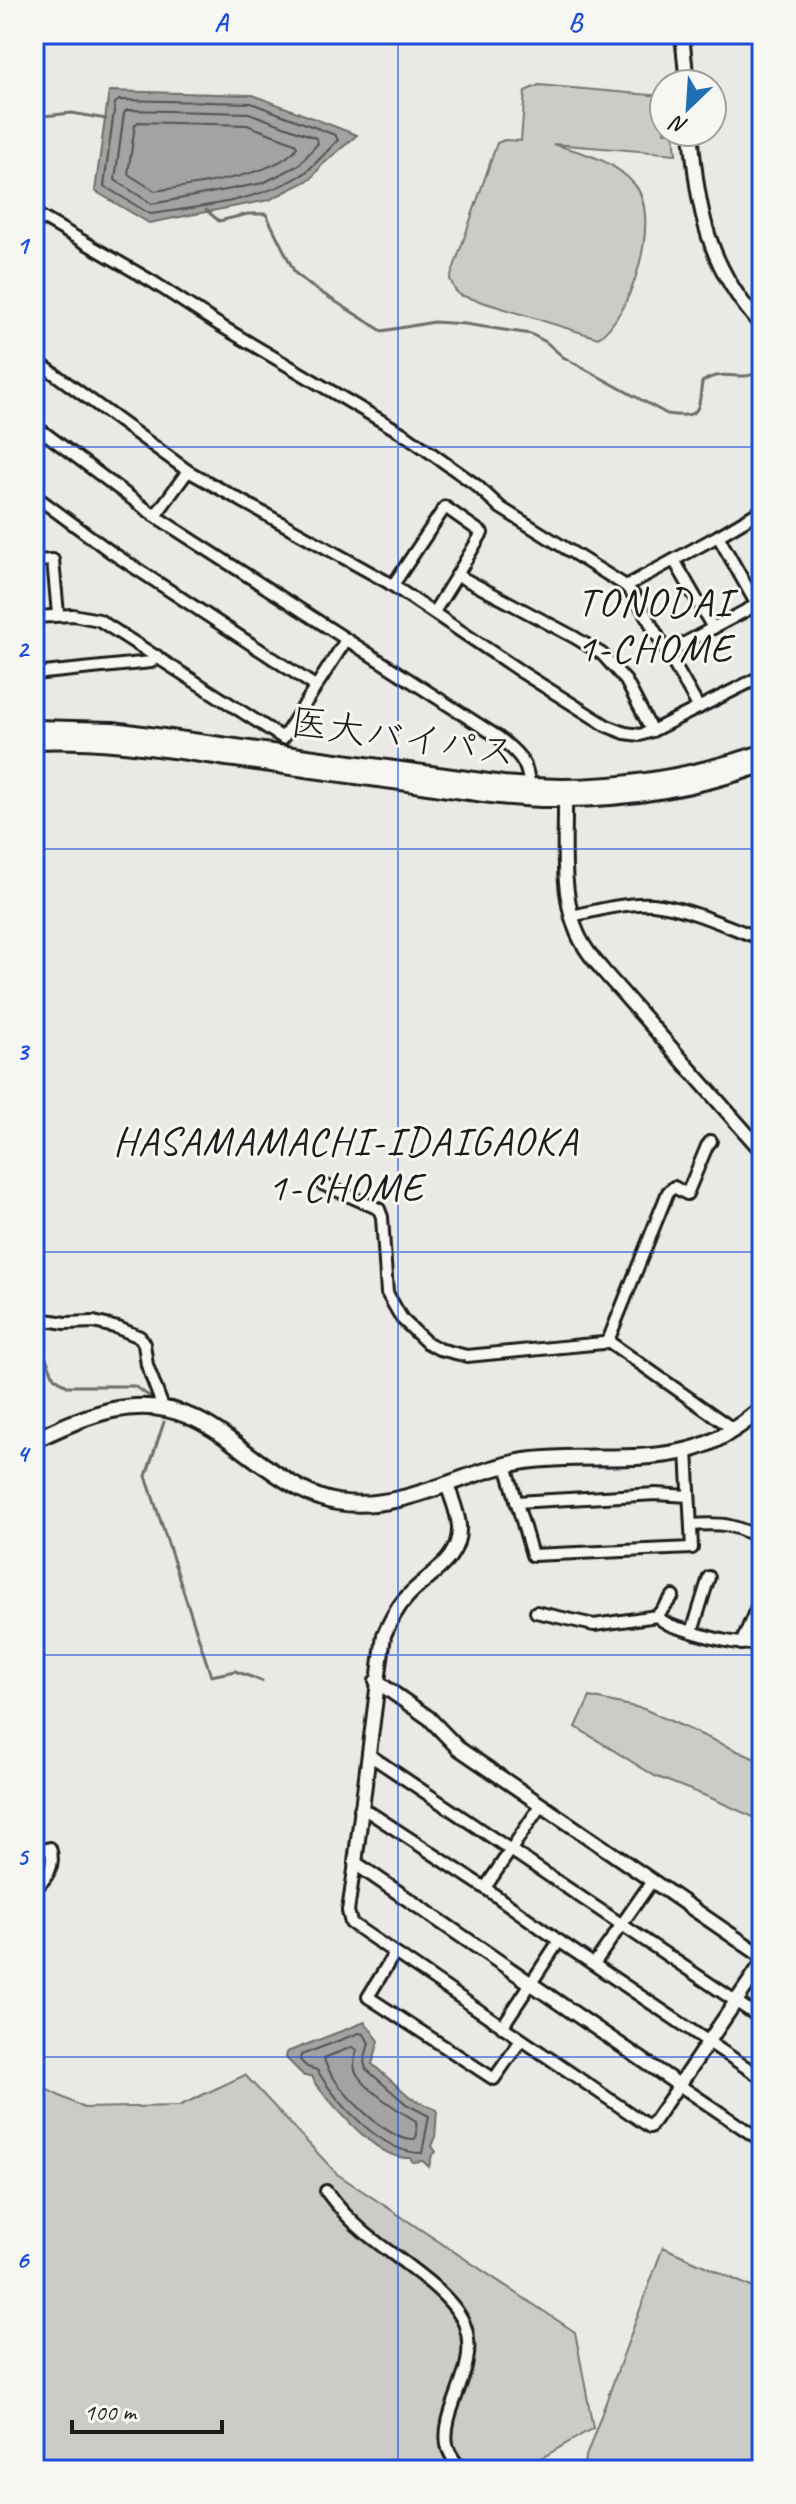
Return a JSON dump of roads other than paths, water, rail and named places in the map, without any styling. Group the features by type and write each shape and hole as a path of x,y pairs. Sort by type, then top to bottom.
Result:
{"main road":[{"name":"医大バイパス","path":"34,728 134,732 529,786 565,794 676,776 762,753"},
{"name":"医大バイパス","path":"34,741 140,745 467,792 620,796 666,789 762,765"},
{"path":"34,1440 94,1413 134,1407 164,1410 189,1416 210,1427 293,1486 336,1502 357,1504 386,1502 506,1465 548,1459 687,1450 709,1443 762,1408"}],"street":[{"path":"682,34 685,68"},
{"path":"692,148 696,190 707,238 731,287 762,326"},
{"path":"34,213 407,436 476,485 501,508 626,586 636,598 699,708"},
{"path":"34,359 188,471 393,585 607,726 640,735 762,676"},
{"path":"34,425 155,516 498,737 516,751 526,766 529,786"},
{"path":"155,516 188,471"},
{"path":"34,495 111,552 315,686"},
{"path":"393,585 445,507 482,533 434,612"},
{"path":"626,586 761,512"},
{"path":"668,652 760,604 718,536"},
{"path":"34,561 53,560 58,614"},
{"path":"674,560 713,628"},
{"path":"457,575 602,654 626,681 652,731"},
{"path":"34,617 58,614 99,620 283,738 346,640"},
{"path":"34,674 151,662 157,656"},
{"path":"565,794 566,872 572,916 578,934 593,959 762,1151"},
{"path":"572,916 641,904 657,905 762,939"},
{"path":"322,1184 379,1209 387,1293 402,1319 426,1342 439,1349 467,1356 603,1343 608,1341 668,1192 674,1187 687,1194 711,1141"},
{"path":"34,1318 65,1323 94,1322 140,1337 164,1410"},
{"path":"608,1341 733,1429"},
{"path":"506,1465 532,1555 692,1548 687,1450"},
{"path":"447,1484 459,1525 456,1544 446,1564 408,1596 393,1614 384,1635 348,1911 351,1923 650,2127 762,1963"},
{"path":"516,1502 656,1494 689,1496"},
{"path":"691,1525 719,1523 735,1526 762,1540"},
{"path":"692,1632 709,1577"},
{"path":"536,1612 594,1625 657,1616 673,1596"},
{"path":"741,1644 757,1607 762,1608"},
{"path":"657,1616 675,1629 707,1638 762,1644"},
{"path":"376,1681 429,1718 458,1748 762,1956"},
{"path":"368,1754 762,2019"},
{"path":"485,1888 541,1805"},
{"path":"360,1809 485,1888 762,2078"},
{"path":"34,1863 42,1850 50,1848 51,1867 34,1889"},
{"path":"355,1863 762,2141"},
{"path":"594,1964 652,1881"},
{"path":"502,2027 559,1941"},
{"path":"394,1954 368,1997 494,2079 521,2040"},
{"path":"326,2191 362,2231 443,2294 465,2325 469,2348 466,2371 448,2426 447,2444 462,2470"}],"water":[{"path":"109,91 253,95 357,135 322,165 311,179 269,200 149,223 95,191"},
{"path":"365,2022 379,2041 372,2064 410,2097 437,2110 432,2146 436,2152 429,2167 423,2161 413,2162 410,2158 397,2157 371,2142 334,2106 312,2076 304,2076 286,2058 287,2052"}],"waterway":[{"path":"34,117 72,113 106,119"},
{"path":"206,210 219,221 248,214 266,214 295,273 382,331 434,322 531,334 563,357 667,414 687,415 696,410 702,382 710,378 747,376 762,370"},
{"path":"34,1342 41,1346 54,1377 67,1386 134,1386 155,1400"},
{"path":"164,1422 146,1476 211,1676 235,1671 262,1681"}],"district":[{"name":"TONODAI 1-CHOME","path":"655,625"},
{"name":"HASAMAMACHI-IDAIGAOKA 1-CHOME","path":"346,1164"}]}
